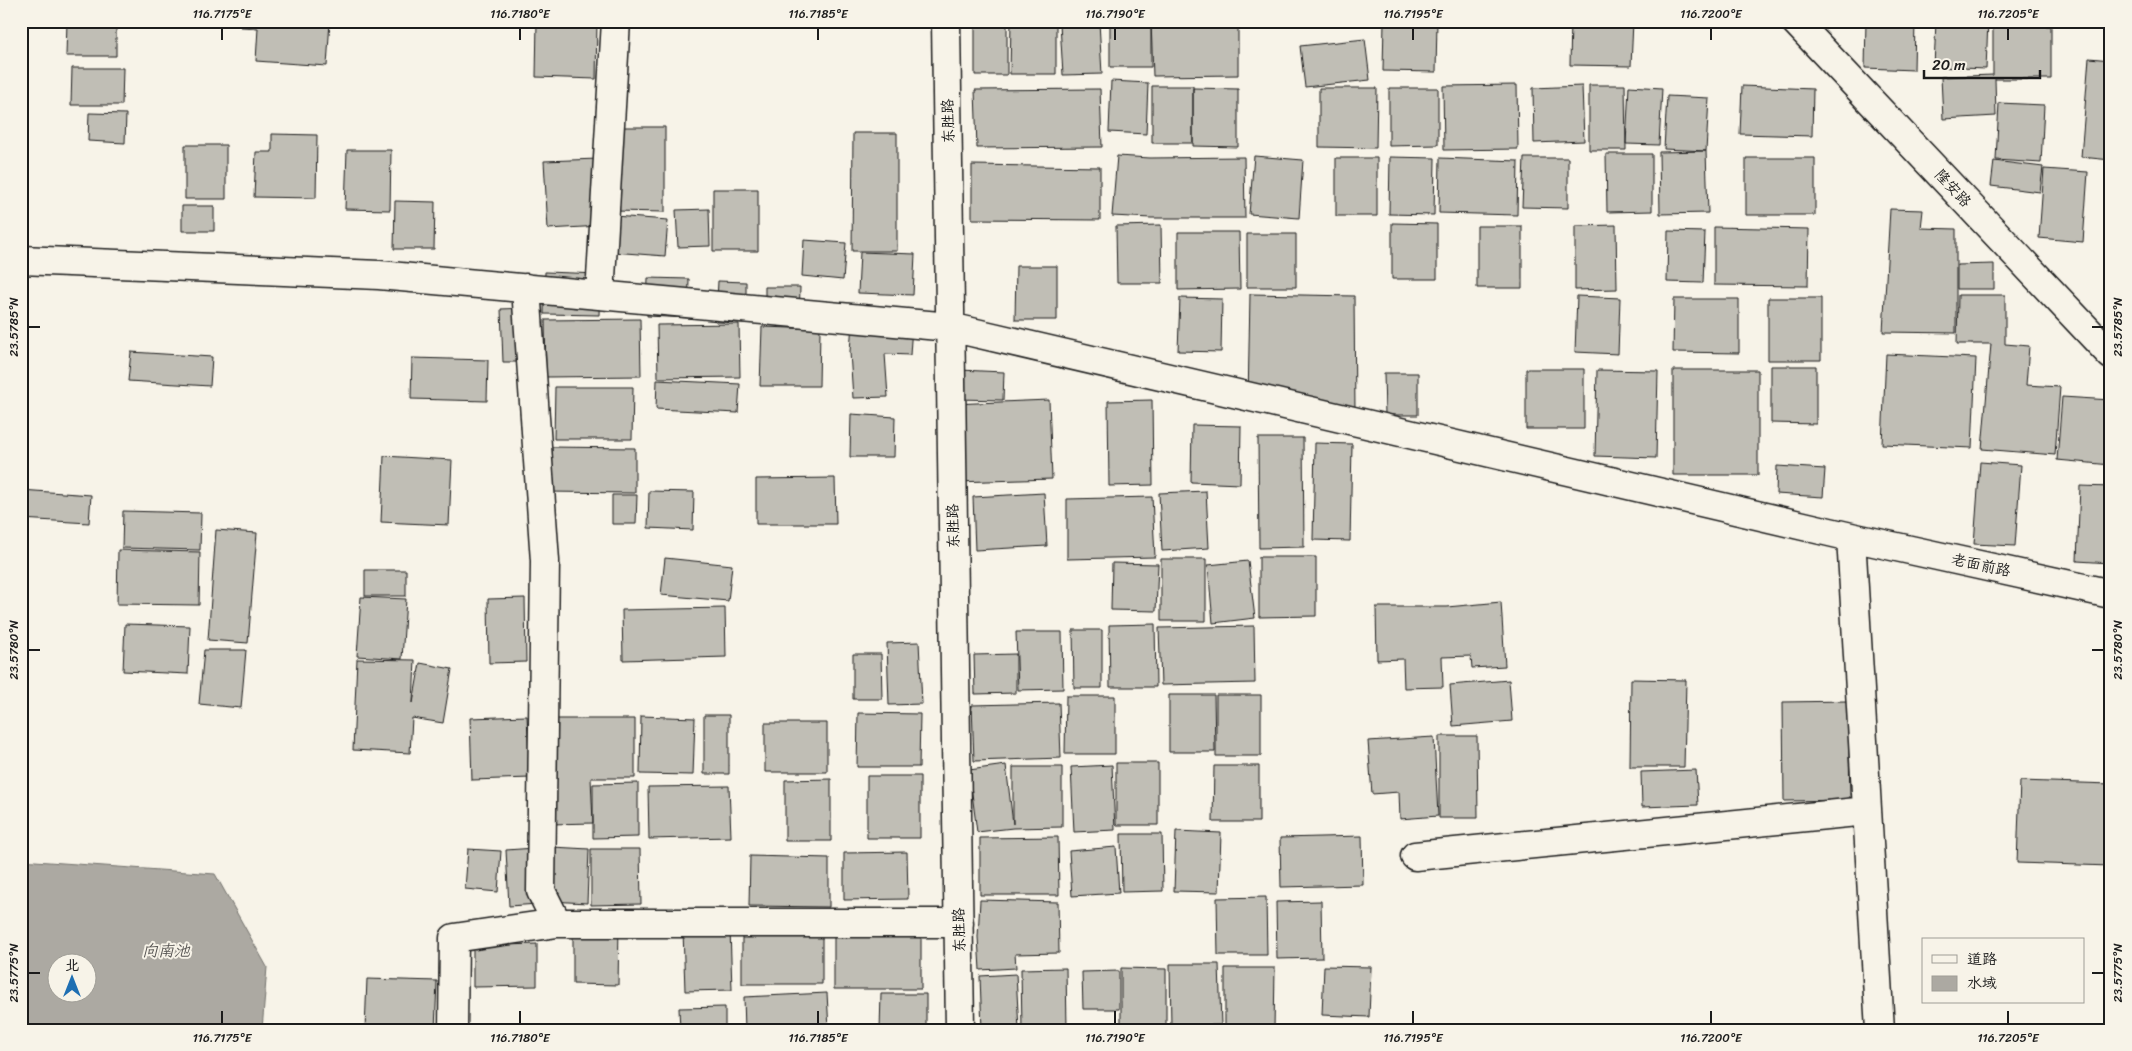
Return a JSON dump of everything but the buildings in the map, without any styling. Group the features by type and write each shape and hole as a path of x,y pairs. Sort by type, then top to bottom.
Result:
{"street":[{"path":"600,295 616,21"},
{"name":"东胜路","path":"946,21 960,1030"},
{"name":"隆安路","path":"1795,21 2111,355"},
{"name":"老面前路","path":"21,260 379,275 950,327 1850,537 2111,594"},
{"path":"526,288 545,561 541,891 557,923"},
{"path":"1850,537 1880,1030"},
{"path":"1415,856 1867,811"},
{"path":"453,1030 454,938 557,923 959,923"}],"water":[{"name":"向南池","path":"21,860 215,874 267,967 262,1030 21,1030"}]}
